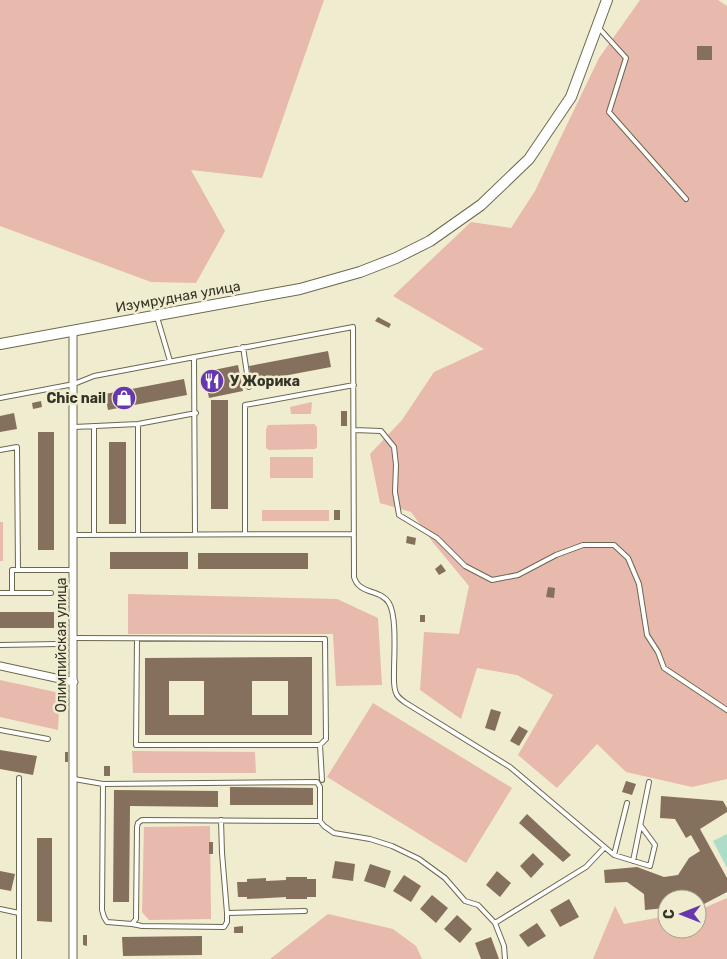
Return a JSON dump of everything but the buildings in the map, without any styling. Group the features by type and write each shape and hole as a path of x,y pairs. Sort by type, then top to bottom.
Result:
{"street":[{"name":"Изумрудная улица","path":"0,344 300,289 360,272 396,258 430,241 481,205 529,159 571,97 607,0"},
{"name":"Олимпийская улица","path":"73,330 73,959"},
{"path":"0,666 74,682"}],"lane":[{"path":"598,27 626,58 609,112 686,199"},
{"path":"157,315 170,361"},
{"path":"0,398 74,384 94,376 354,326 354,577 355,582 360,588 384,598 389,603 394,614 394,684 397,695 406,703 510,767 614,855 650,866 655,845 641,826"},
{"path":"242,348 249,387"},
{"path":"194,356 196,413 195,534"},
{"path":"245,534 245,405 354,385"},
{"path":"74,427 138,424 196,413"},
{"path":"138,424 138,534"},
{"path":"94,426 94,535"},
{"path":"354,430 381,431 394,447 396,465 395,492 399,515 437,538 465,566 492,580 518,575 556,555 583,545 614,545 628,558 640,584 647,635 658,652 664,668 727,710"},
{"path":"0,450 18,447 18,570"},
{"path":"74,535 354,534"},
{"path":"12,593 12,570 74,570"},
{"path":"0,593 51,593"},
{"path":"74,638 137,638 325,639 326,739 320,745 136,745 137,638"},
{"path":"0,645 58,644"},
{"path":"0,730 48,739"},
{"path":"320,745 322,780"},
{"path":"19,778 19,959"},
{"path":"74,779 103,784 315,782 320,787 320,821 324,826 334,832 392,846 419,859 445,878 465,901 478,905 496,923 504,946 505,959"},
{"path":"634,861 649,782"},
{"path":"103,784 102,913 107,922 142,926 224,927 228,922 221,820"},
{"path":"614,855 627,803"},
{"path":"132,924 136,919 137,827 139,821 145,819 320,821"},
{"path":"496,923 586,867 604,848"},
{"path":"0,909 19,913"},
{"path":"227,913 305,911"}],"shaded area":[{"path":"0,0 324,0 262,178 191,170 225,231 196,283 151,282 0,226"},
{"path":"640,0 718,0 727,6 727,779 692,787 626,772 597,744 557,788 518,755 553,695 517,675 477,668 461,719 420,690 424,632 459,634 469,586 411,512 380,503 370,454 402,420 434,372 484,349 393,296 471,222 511,228 535,191 599,58"},
{"path":"312,402 311,414 291,414 290,407"},
{"path":"314,424 317,427 317,447 315,449 269,450 266,448 266,429 268,425"},
{"path":"270,457 313,457 313,478 270,478"},
{"path":"262,510 329,510 329,521 262,521"},
{"path":"0,522 3,522 3,561 0,561"},
{"path":"128,594 337,599 378,618 382,685 336,686 333,634 128,634"},
{"path":"0,680 60,693 58,730 0,717"},
{"path":"373,703 512,788 466,863 327,777"},
{"path":"132,751 255,752 256,773 133,773"},
{"path":"210,826 211,919 149,920 142,912 144,827"},
{"path":"727,834 727,868 713,841"},
{"path":"727,898 727,959 593,959 615,906 624,924 657,918 657,939 707,939 707,907"},
{"path":"328,914 393,929 416,946 422,959 270,959"}],"place":[{"name":"У Жорика","path":"212,381"},
{"name":"Chic nail","path":"124,398"}]}
